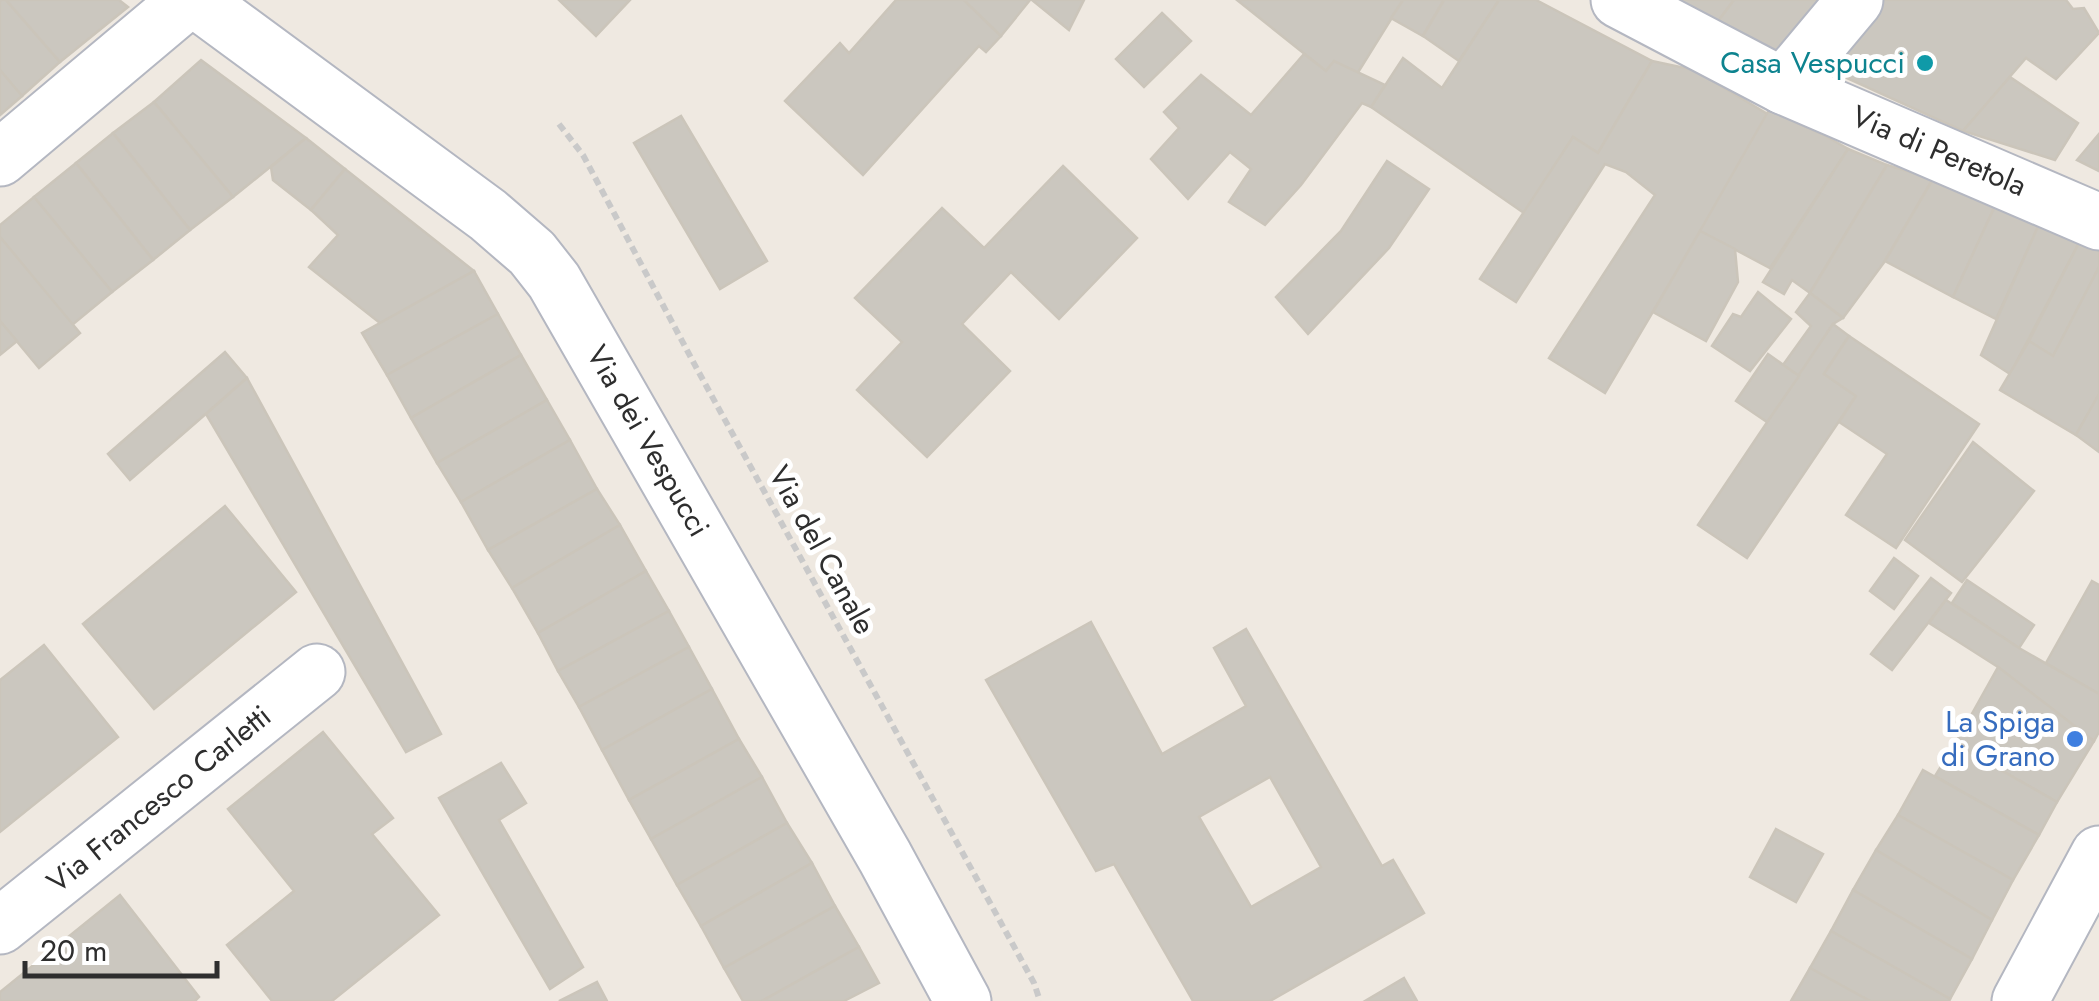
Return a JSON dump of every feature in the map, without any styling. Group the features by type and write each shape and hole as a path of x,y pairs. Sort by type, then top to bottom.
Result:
{"street":[{"name":"Via dei Vespucci","path":"0,158 192,0 488,215 532,253 554,281 886,857 963,1001"},
{"name":"Via di Peretola","path":"1619,0 1783,86 2099,222"},
{"path":"1783,86 1855,0"},
{"name":"Via Francesco Carletti","path":"0,926 317,672"},
{"path":"2020,1001 2099,854"}],"path":[{"name":"Via del Canale","path":"559,124 583,154 1040,1001"}],"building":[{"path":"0,0 6,0 60,62 22,96 0,70"},
{"path":"6,0 119,0 128,7 60,62"},
{"path":"559,0 630,0 596,36"},
{"path":"896,0 964,0 1001,36 986,52 979,46 863,175 785,101 840,43 849,53"},
{"path":"964,0 1030,0 1001,36"},
{"path":"1032,0 1084,0 1069,30"},
{"path":"1237,0 1403,0 1357,74 1334,61 1326,71"},
{"path":"1403,0 1444,0 1423,36 1391,18"},
{"path":"1444,0 1499,0 1459,61 1423,36"},
{"path":"1499,0 1536,0 1652,61 1598,153 1573,137 1524,213 1371,107 1403,58 1442,88"},
{"path":"1676,0 1734,0 1713,28"},
{"path":"1734,0 1835,0 1783,66 1713,28"},
{"name":"Casa Vespucci","path":"1874,0 2066,0 2073,9 2084,8 2099,33 2056,79 2026,58 1963,131 1827,69"},
{"path":"1162,13 1191,41 1144,87 1116,59"},
{"path":"1304,54 1326,71 1334,61 1385,85 1371,107 1362,103 1301,185 1265,225 1229,202 1251,169 1230,152 1188,199 1151,159 1179,128 1164,112 1201,75 1251,115"},
{"path":"201,60 306,138 233,197 154,102"},
{"path":"1652,61 1694,70 1769,115 1605,393 1549,358 1655,195 1626,172 1605,164 1516,302 1480,279 1573,137 1598,153"},
{"path":"0,70 22,96 0,115"},
{"path":"2010,77 2078,123 2055,160 1963,131"},
{"path":"154,102 233,197 190,230 113,133"},
{"path":"1769,110 1848,149 1770,268 1700,231"},
{"path":"681,116 767,261 720,289 634,143"},
{"path":"113,133 190,230 153,260 76,163"},
{"path":"2099,134 2099,171 2077,160"},
{"path":"306,138 345,169 311,210 273,180 271,167"},
{"path":"1848,149 1887,165 1810,293 1792,280 1784,294 1763,282"},
{"path":"1387,161 1429,189 1389,248 1308,334 1276,297 1341,231"},
{"path":"76,163 153,260 112,292 34,197"},
{"path":"1887,165 1933,179 1885,261 1843,318 1810,293"},
{"path":"1063,166 1137,238 1059,319 1011,272 962,324 1010,371 927,457 857,390 902,342 855,298 942,208 984,248"},
{"path":"345,169 474,271 380,323 309,267 338,235 311,210"},
{"path":"1933,179 1996,204 1953,297 1885,261"},
{"path":"34,197 112,292 72,325 0,237 0,225"},
{"path":"1996,204 2041,220 1996,319 1953,297"},
{"path":"2041,220 2082,237 2010,374 1981,355"},
{"path":"1700,231 1735,249 1738,282 1706,341 1653,312"},
{"path":"0,237 80,333 39,368 0,321"},
{"path":"2082,237 2099,247 2099,267 2053,356 2029,341"},
{"path":"2099,267 2099,394 2076,435 2000,390 2029,341 2053,356"},
{"path":"474,271 498,314 387,375 362,333"},
{"path":"1758,292 1791,319 1750,371 1712,346 1733,314 1741,317"},
{"path":"1810,293 1843,318 1833,324 1799,376 1783,365 1811,326 1796,312"},
{"path":"498,314 521,355 411,418 387,375"},
{"path":"0,321 17,341 0,355"},
{"path":"1833,324 1849,336 1824,374 1856,396 1747,558 1698,525"},
{"path":"1849,336 1979,424 1896,548 1846,515 1887,454 1839,422 1856,396 1824,374"},
{"path":"225,352 247,378 130,480 108,454"},
{"path":"1768,354 1799,376 1767,422 1736,401"},
{"path":"521,355 547,400 437,463 411,418"},
{"path":"247,378 441,734 406,752 206,414"},
{"path":"2099,394 2099,452 2076,435"},
{"path":"547,400 570,440 461,502 437,463"},
{"path":"570,440 597,489 488,550 461,502"},
{"path":"1973,442 2034,491 1962,582 1905,540"},
{"path":"597,489 620,525 512,588 488,550"},
{"path":"225,506 296,592 154,709 83,624"},
{"path":"620,525 646,571 538,633 512,588"},
{"path":"1894,558 1918,576 1894,609 1870,591"},
{"path":"646,571 669,611 558,671 538,633"},
{"path":"1931,578 1951,593 1892,670 1871,654"},
{"path":"1967,580 2034,625 2019,648 1952,603"},
{"path":"2092,581 2099,585 2099,694 2046,663"},
{"path":"1946,600 2099,694 2099,732 2094,741 1998,667 1929,623"},
{"path":"669,611 689,647 579,707 558,671"},
{"path":"1091,622 1162,754 1246,706 1214,648 1246,629 1382,866 1393,860 1424,913 1270,1001 1193,1001 1114,864 1096,871 986,680","holes":["1270,777 1321,867 1251,907 1199,817"]},
{"path":"44,645 118,737 0,832 0,680"},
{"path":"689,647 712,689 602,750 579,707"},
{"path":"1998,667 2094,741 2057,802 1955,744"},
{"path":"712,689 739,739 629,800 602,750"},
{"path":"323,732 393,818 372,834 439,915 332,1001 272,1001 227,945 294,891 228,809"},
{"path":"739,739 762,777 651,839 629,800"},
{"path":"1955,744 2057,802 2039,835 1935,776"},
{"path":"501,763 526,803 499,820 583,967 550,989 439,798"},
{"path":"1923,770 2039,835 2013,880 1898,815"},
{"path":"762,777 787,823 677,885 651,839"},
{"path":"1898,815 2013,880 1992,920 1876,850"},
{"path":"787,823 812,863 701,926 677,885"},
{"path":"1776,829 1823,854 1796,902 1750,877"},
{"path":"1876,850 1992,920 1972,959 1853,890"},
{"path":"812,863 835,906 724,968 701,926"},
{"path":"1853,890 1972,959 1950,999 1831,931"},
{"path":"120,895 199,997 195,1001 0,1001 0,992"},
{"path":"835,906 859,947 762,1001 743,1001 724,968"},
{"path":"1831,931 1949,1001 1870,1001 1810,968"},
{"path":"859,947 879,983 844,1001 762,1001"},
{"path":"1810,968 1870,1001 1791,1001"},
{"path":"1404,978 1417,1001 1365,1001"},
{"path":"597,982 607,1001 559,1001"}],"place":[{"name":"Casa Vespucci","path":"1925,63"},
{"name":"La Spiga di Grano","path":"2075,739"}]}
